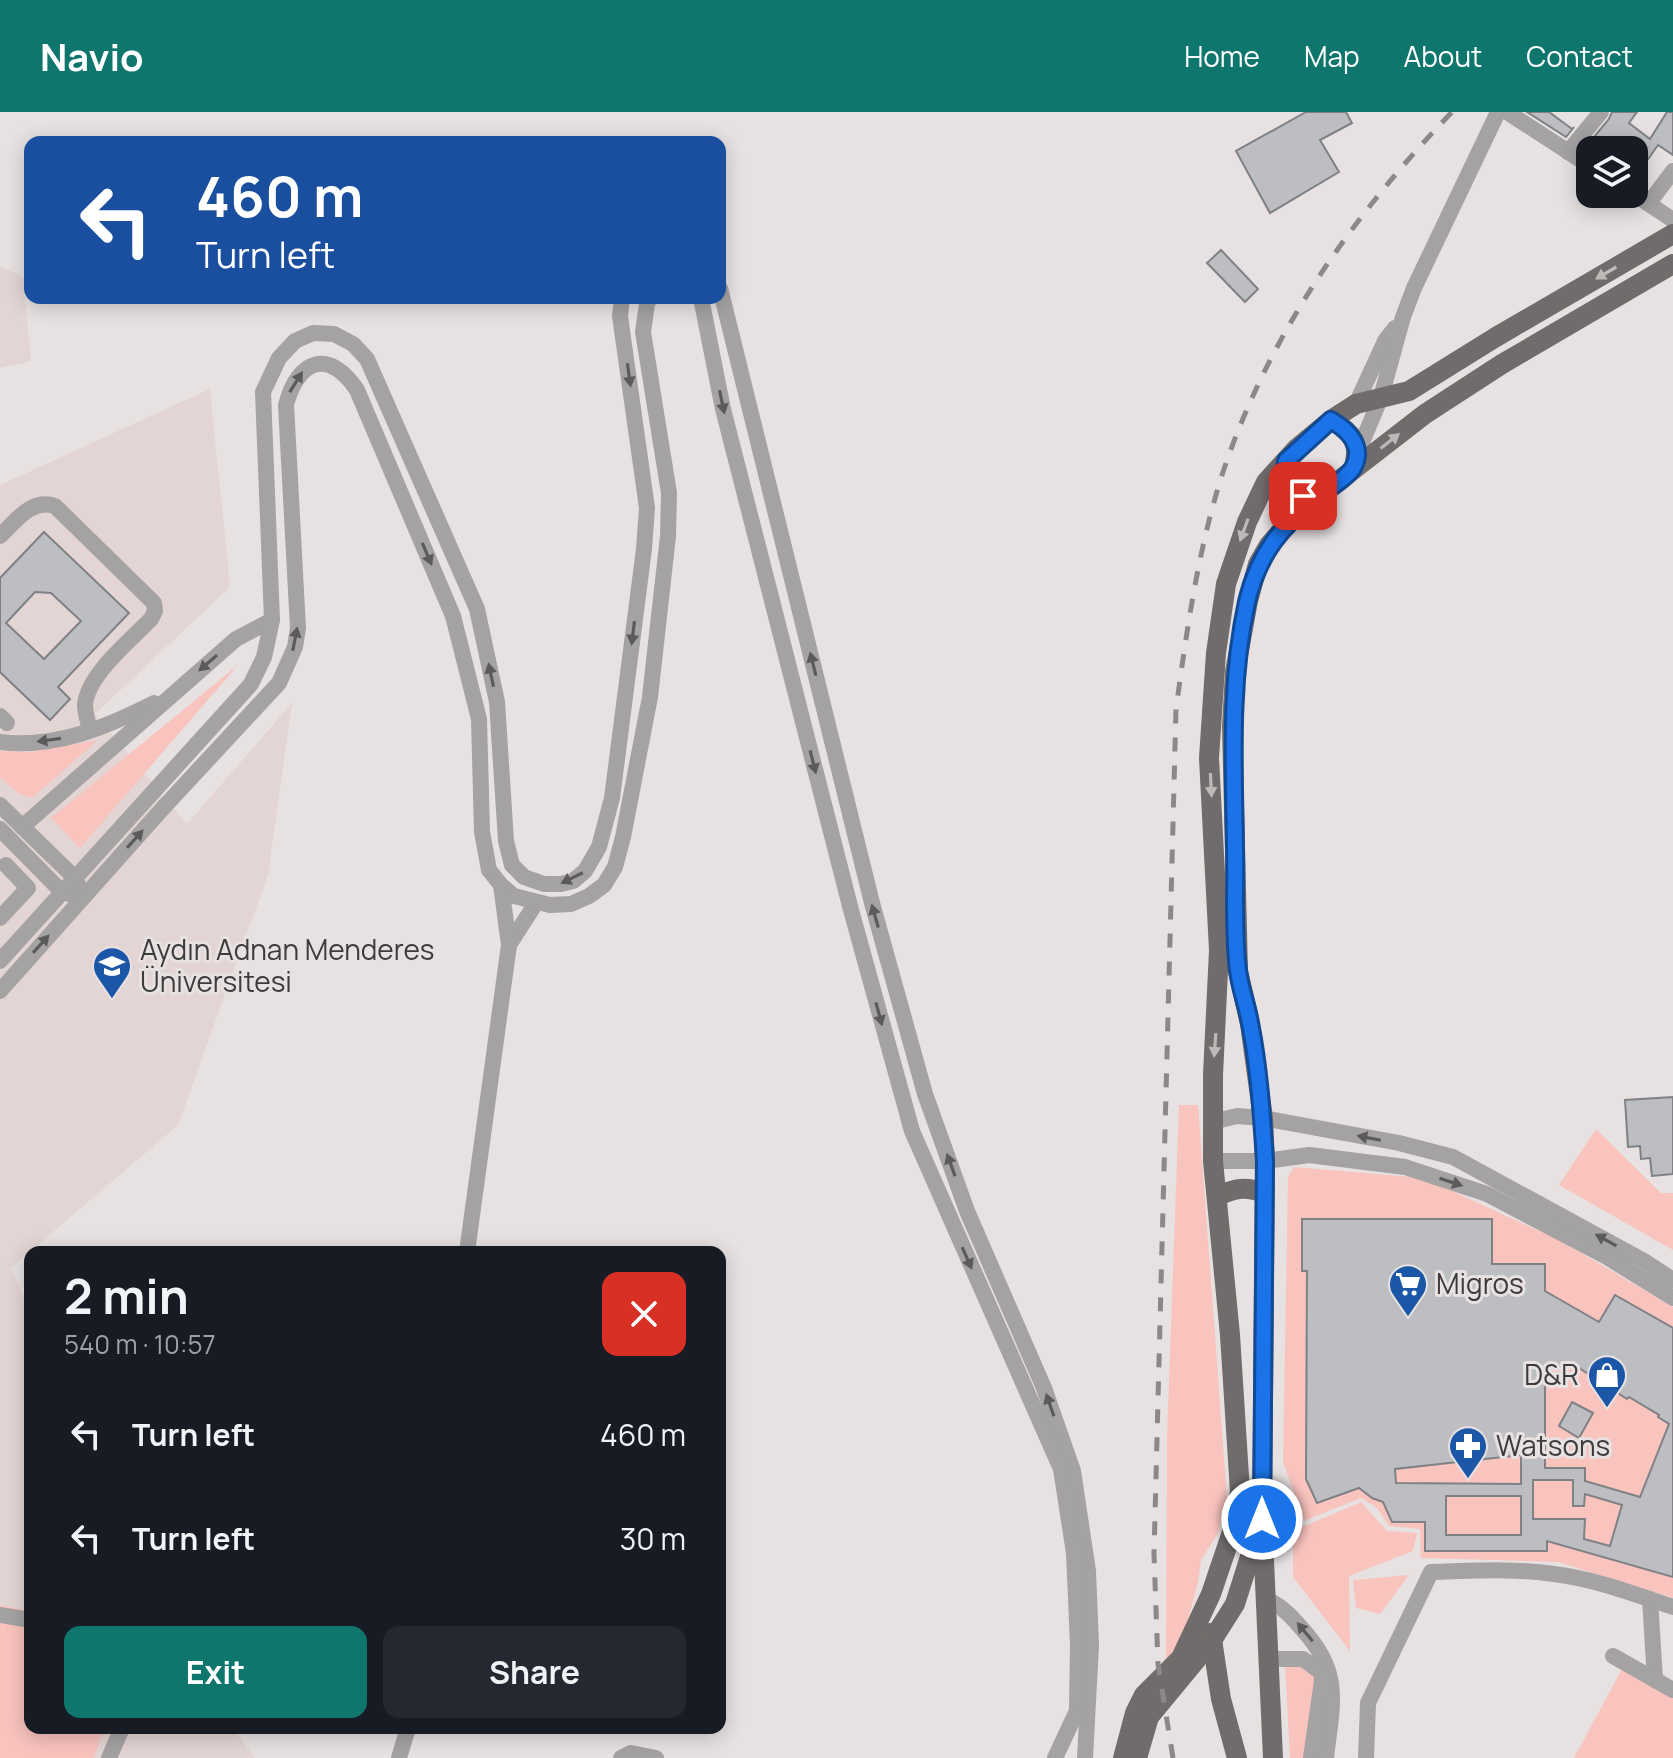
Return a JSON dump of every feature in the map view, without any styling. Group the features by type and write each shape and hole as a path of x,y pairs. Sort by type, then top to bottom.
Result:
{"main road":[{"path":"1123,1758 1135,1713 1144,1695 1181,1658 1211,1594 1232,1532 1240,1492 1230,1335 1213,1161 1219,950 1209,758 1216,653 1226,584 1247,522 1266,482 1331,420 1356,404 1409,391 1673,234"},
{"path":"1273,1758 1262,1519 1265,1161 1263,1118 1250,1024 1238,971 1232,727 1235,672 1248,601 1258,564 1269,545 1356,461 1489,372 1673,264"},
{"path":"1331,420 1343,427 1355,441 1356,461"},
{"path":"1286,461 1285,477 1291,487 1314,500"},
{"path":"1218,1196 1234,1188 1250,1187 1264,1193"},
{"path":"1137,1758 1149,1717 1211,1642 1235,1604 1262,1519"},
{"path":"1211,1594 1211,1642 1221,1699 1237,1758"},
{"path":"1183,1677 1206,1682 1221,1699"}],"street":[{"path":"1356,461 1381,397 1414,288 1498,112"},
{"path":"1507,112 1576,157"},
{"path":"1568,152 1601,112"},
{"path":"1673,171 1649,203 1673,220"},
{"path":"0,961 251,684 264,657 272,620 263,392 279,358 295,341 313,333 334,334 353,344 367,359 477,609 497,702 506,841 512,865 524,877 544,884 573,881 585,871 599,847 612,798 647,508 620,316 621,304"},
{"path":"0,991 279,683 295,647 298,628 286,405 299,375 311,365 322,362 347,374 357,390 453,616 479,719 482,832 489,870 514,896 536,903 571,904 604,885 615,867 623,837 650,697 668,536 669,493 643,332 647,304"},
{"path":"702,304 723,409 851,910 912,1131 1061,1469 1074,1553 1078,1645 1075,1758"},
{"path":"724,304 872,903 925,1094 967,1211 1044,1388 1073,1471 1088,1571 1091,1630 1085,1758"},
{"path":"1356,404 1385,341 1403,317"},
{"path":"0,536 32,506 42,503 55,506 154,603 155,611 151,619 98,675 90,688 85,709 90,730"},
{"path":"8,847 173,693 236,639 272,620"},
{"path":"0,742 20,744 71,737 125,717 173,693"},
{"path":"0,805 8,847 28,888 0,918"},
{"path":"8,847 75,878 83,897"},
{"path":"8,847 62,892 83,897"},
{"path":"468,1246 509,945 501,885"},
{"path":"509,945 536,903"},
{"path":"1212,1122 1237,1116 1263,1118 1399,1143 1453,1157 1644,1261 1673,1280"},
{"path":"1213,1161 1265,1161 1309,1155 1405,1167 1487,1194 1607,1257 1673,1298"},
{"path":"1366,1758 1368,1703 1431,1572 1507,1570 1555,1574 1609,1586 1673,1607"},
{"path":"1266,1599 1288,1613 1311,1638 1327,1662 1332,1679 1332,1699 1326,1758"},
{"path":"1650,1599 1655,1680"},
{"path":"0,1615 24,1619"},
{"path":"1613,1656 1673,1690"},
{"path":"1270,1659 1303,1659 1321,1672 1311,1758"},
{"path":"1055,1758 1076,1713"},
{"path":"109,1758 119,1734"},
{"path":"399,1758 406,1734"},
{"path":"621,1758 631,1753 656,1758"}],"shaded area":[{"path":"0,266 23,277 31,361 0,368"},
{"name":"Aydın Adnan Menderes Üniversitesi","path":"210,389 230,587 95,714 187,824 292,703 268,875 178,1125 37,1246 24,1246 24,1257 11,1268 24,1298 24,1734 237,1734 255,1758 0,1758 0,485"},
{"path":"238,665 80,848 51,818"},
{"path":"98,740 32,798 19,794 0,777 0,751 33,752"},
{"path":"1179,1105 1198,1105 1227,1498 1218,1533 1201,1560 1181,1646 1166,1663 1167,1437"},
{"path":"1596,1129 1661,1193 1673,1193 1673,1250 1559,1185"},
{"path":"1294,1167 1424,1178 1561,1241 1673,1307 1673,1598 1558,1562 1421,1558 1420,1529 1389,1526 1377,1508 1361,1498 1304,1521 1283,1462 1288,1177"},
{"path":"1361,1502 1387,1531 1417,1533 1413,1551 1349,1576 1350,1651 1293,1577 1293,1531"},
{"path":"1409,1575 1380,1614 1356,1608 1353,1580"},
{"path":"0,1605 24,1610 24,1734 102,1734 94,1758 0,1758"},
{"path":"1292,1661 1318,1672 1308,1758 1290,1758 1285,1663"},
{"path":"1622,1669 1673,1697 1673,1758 1574,1758"}],"building":[{"path":"1306,112 1346,112 1352,123 1320,140 1339,172 1270,213 1236,151"},
{"path":"1527,112 1549,112 1572,129 1574,127 1566,137"},
{"path":"1612,112 1637,112 1629,123 1646,136 1595,136"},
{"path":"1667,112 1673,112 1673,155 1658,145 1648,159 1648,137 1650,139"},
{"path":"1221,250 1258,289 1245,302 1207,263"},
{"path":"44,532 129,613 58,687 70,699 50,720 0,672 0,578","holes":["35,592 51,593 81,621 44,659 6,623"]},
{"path":"1673,1097 1673,1174 1652,1176 1650,1158 1641,1159 1640,1146 1628,1147 1625,1100"},
{"path":"1302,1219 1492,1219 1492,1264 1545,1264 1545,1291 1599,1322 1615,1295 1673,1328 1673,1577 1547,1541 1547,1551 1425,1551 1425,1522 1392,1522 1383,1502 1359,1488 1317,1503 1306,1479 1307,1271 1302,1271","holes":["1545,1366 1579,1368 1669,1424 1640,1497 1585,1481 1585,1468 1545,1468","1521,1455 1521,1484 1396,1483 1395,1469","1533,1480 1573,1480 1573,1506 1584,1506 1585,1494 1622,1505 1610,1546 1584,1539 1585,1519 1533,1519","1446,1496 1521,1496 1521,1535 1446,1535"]},
{"path":"1572,1402 1593,1413 1579,1438 1559,1426"}],"railway":[{"path":"1173,1758 1158,1664 1154,1554 1176,709 1189,619 1200,560 1223,472 1264,372 1317,279 1348,235 1380,193 1452,112"}],"place":[{"name":"Aydın Adnan Menderes Üniversitesi","path":"112,1000"},
{"name":"Migros","path":"1408,1318"},
{"name":"D&R","path":"1607,1409"},
{"name":"Watsons","path":"1468,1480"}],"route":[{"path":"1262,1519 1265,1161 1263,1118 1250,1024 1238,971 1232,727 1235,672 1248,601 1258,564 1269,545 1314,500 1353,470 1358,452 1355,441 1343,427 1331,420 1286,461 1285,477 1291,487 1303,496"}]}
